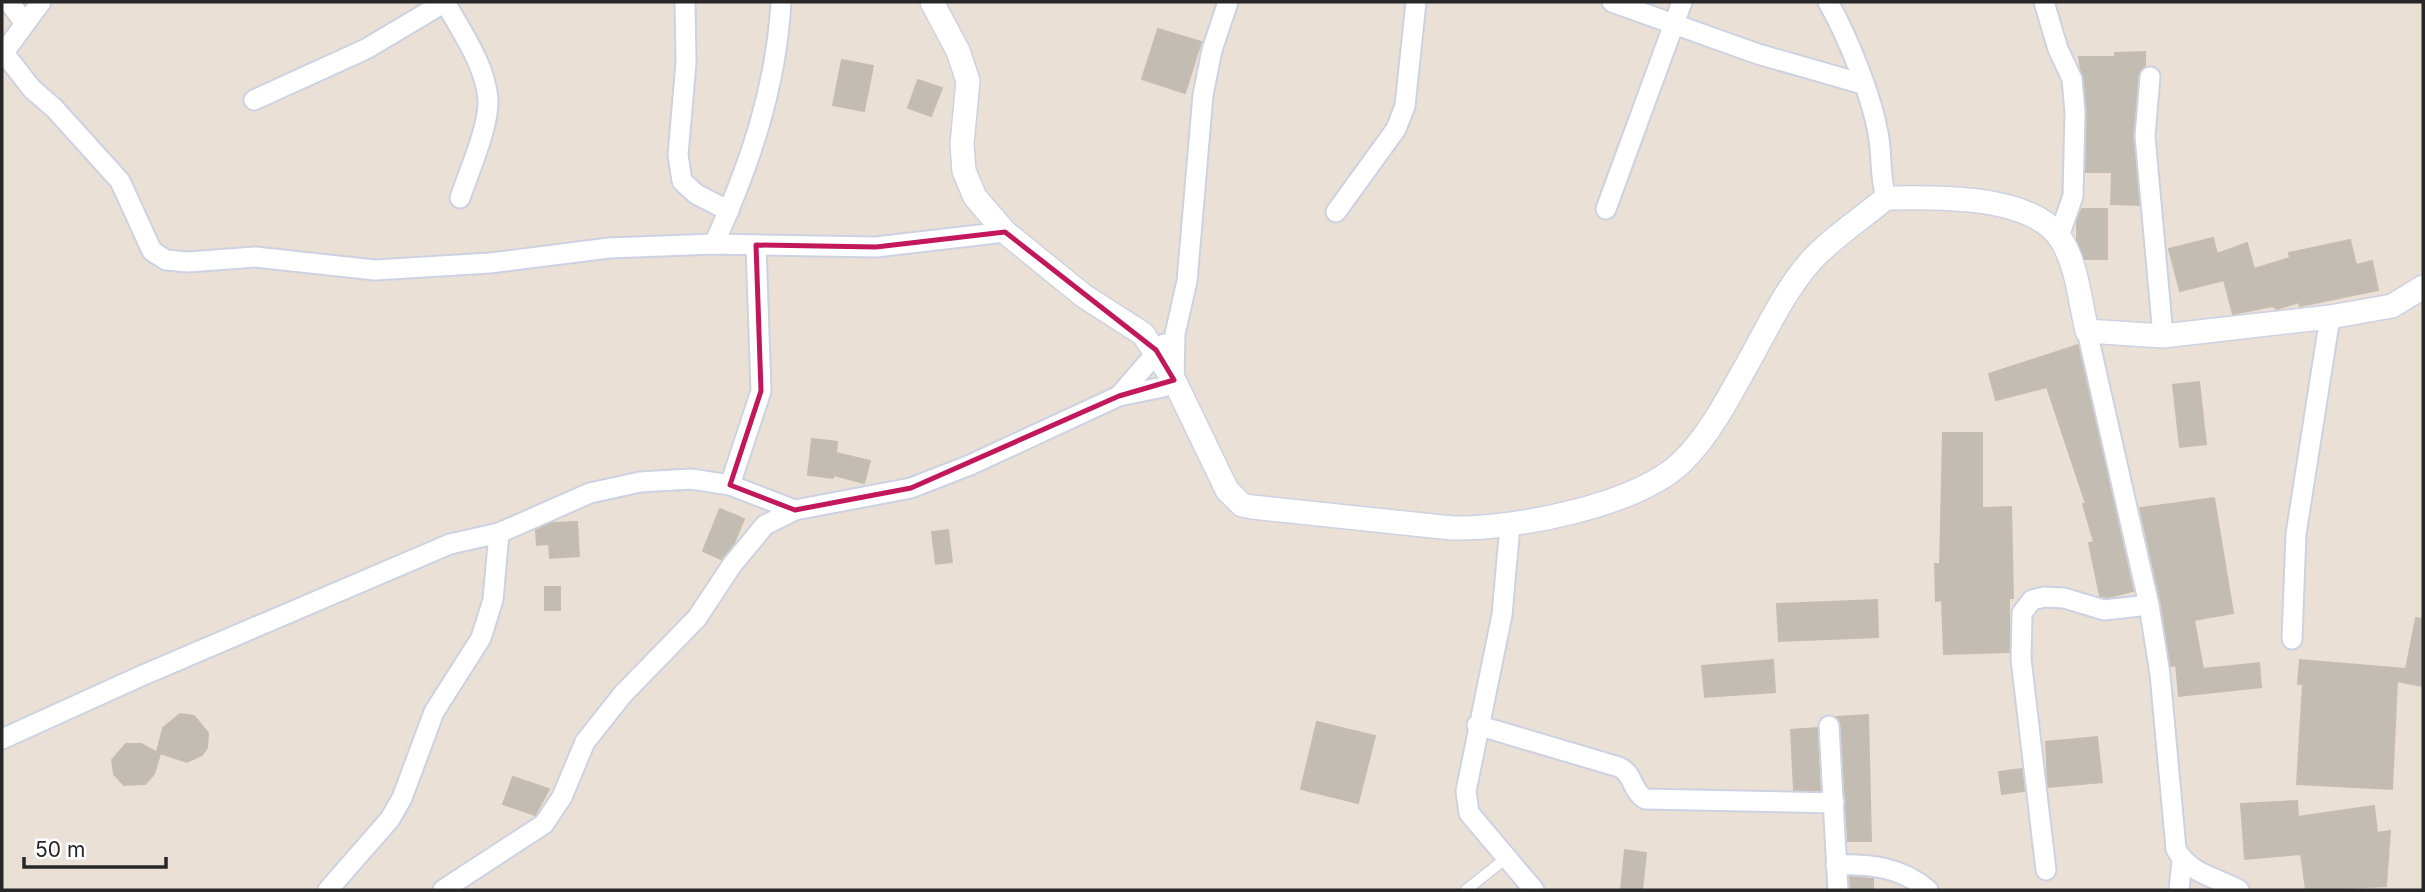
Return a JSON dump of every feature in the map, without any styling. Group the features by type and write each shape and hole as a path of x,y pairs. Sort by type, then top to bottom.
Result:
{"street":[{"path":"9,2 24,22"},
{"path":"41,2 3,54 120,181 152,251 166,260 188,262 255,257 375,270 490,263 609,248 714,244 876,247 1005,232"},
{"path":"254,100 366,49 445,2 468,43 488,98 487,113 460,198"},
{"path":"685,2 686,63 678,155 682,181 696,194 729,211"},
{"path":"714,244 729,211 765,111 778,50 780,2"},
{"path":"932,2 958,51 968,81 962,144 964,171 975,197 1005,232 1084,296 1143,334 1174,380 1227,490 1242,505 1452,528 1510,525 1569,514 1660,478 1683,461 1711,426 1779,307 1809,263 1886,198 1932,197 1994,205 2031,214 2059,236 2068,254 2087,331 2149,605 2160,674 2176,849 2182,860 2195,871 2239,890"},
{"path":"1174,380 1175,334 1186,281 1203,95 1212,50 1228,2"},
{"path":"1336,212 1396,129 1405,106 1416,2"},
{"path":"1612,2 1758,54 1863,84"},
{"path":"1605,209 1682,2"},
{"path":"1828,2 1842,27 1879,138 1881,180 1886,198"},
{"path":"2044,2 2058,49 2072,79 2075,113 2073,196 2059,236"},
{"path":"2150,77 2145,136 2163,336"},
{"path":"730,485 761,391 756,245"},
{"path":"2087,331 2163,336 2330,317 2392,306 2423,287"},
{"path":"2292,639 2296,534 2330,317"},
{"path":"1119,396 1156,350 1175,334"},
{"path":"443,890 544,824 562,797 585,742 623,694 697,618 732,565 765,525 794,510 911,488 970,465 1119,396 1156,389 1174,380"},
{"path":"2,739 450,544 499,533 590,492 640,482 691,479 730,485 794,510"},
{"path":"1510,525 1502,615 1477,725 1466,791 1469,813 1505,859 1534,890"},
{"path":"328,890 390,819 402,798 434,712 481,638 493,600 499,533"},
{"path":"2046,870 2021,659 2022,613 2032,600 2055,596 2104,610 2149,605"},
{"path":"1477,725 1619,767 1627,771 1637,794 1645,799 1833,803"},
{"path":"1829,726 1838,890"},
{"path":"2179,890 2182,860"},
{"path":"1836,865 1864,865 1894,870 1928,890"}],"lane":[{"path":"1466,890 1505,859"}],"highlighted area":[{"path":"1005,232 1156,350 1174,380 1119,396 911,488 795,510 730,485 761,391 756,245 876,247"}],"building":[{"path":"1158,29 1201,42 1185,93 1142,79"},
{"path":"2145,52 2145,66 2138,76 2133,135 2139,205 2111,204 2112,172 2086,172 2087,111 2079,57 2115,57 2115,53"},
{"path":"842,60 873,66 864,111 833,105"},
{"path":"918,80 942,88 931,116 908,108"},
{"path":"2082,209 2107,209 2107,259 2085,259 2077,240 2077,221"},
{"path":"2213,238 2217,254 2247,243 2254,269 2290,258 2289,253 2350,240 2356,265 2372,261 2378,290 2300,306 2299,302 2277,309 2272,306 2233,314 2224,280 2180,291 2169,249"},
{"path":"2078,345 2133,591 2109,597 2100,596 2089,543 2094,542 2083,504 2086,504 2047,387 1996,400 1989,374"},
{"path":"2199,382 2206,444 2180,447 2173,385"},
{"path":"1943,433 1982,433 1982,508 2011,507 2013,598 2009,598 2009,652 1944,654 1942,600 1936,601 1935,564 1940,564"},
{"path":"812,439 837,442 836,453 870,461 864,483 834,475 833,478 808,475"},
{"path":"2214,498 2233,613 2194,620 2203,669 2259,663 2261,687 2179,696 2176,665 2171,666 2161,602 2140,508"},
{"path":"720,509 744,519 734,543 721,559 703,551"},
{"path":"577,522 579,556 550,558 549,544 537,545 536,530 551,523"},
{"path":"948,530 952,562 936,564 932,532"},
{"path":"545,587 560,587 560,610 545,610"},
{"path":"1877,600 1878,637 1779,641 1777,604"},
{"path":"2416,618 2423,619 2423,686 2397,681 2392,789 2297,784 2303,684 2298,684 2300,660 2406,669"},
{"path":"1773,660 1775,692 1705,697 1702,666"},
{"path":"180,714 194,716 208,733 207,748 202,755 187,762 157,752 163,728"},
{"path":"1868,715 1871,841 1848,841 1841,725 1837,717"},
{"path":"1317,722 1375,736 1358,803 1301,789"},
{"path":"1817,728 1820,790 1794,790 1791,730"},
{"path":"2097,737 2102,782 2048,787 2046,742"},
{"path":"126,744 141,744 160,754 154,774 145,784 124,785 114,774 112,760"},
{"path":"2022,769 2024,791 2002,794 1999,772"},
{"path":"513,777 549,789 535,815 503,804"},
{"path":"2297,801 2298,817 2374,806 2377,833 2390,831 2386,886 2306,890 2301,854 2245,859 2241,804"},
{"path":"1625,850 1646,853 1642,890 1621,890"},
{"path":"1850,877 1873,879 1873,890 1851,890"}]}
